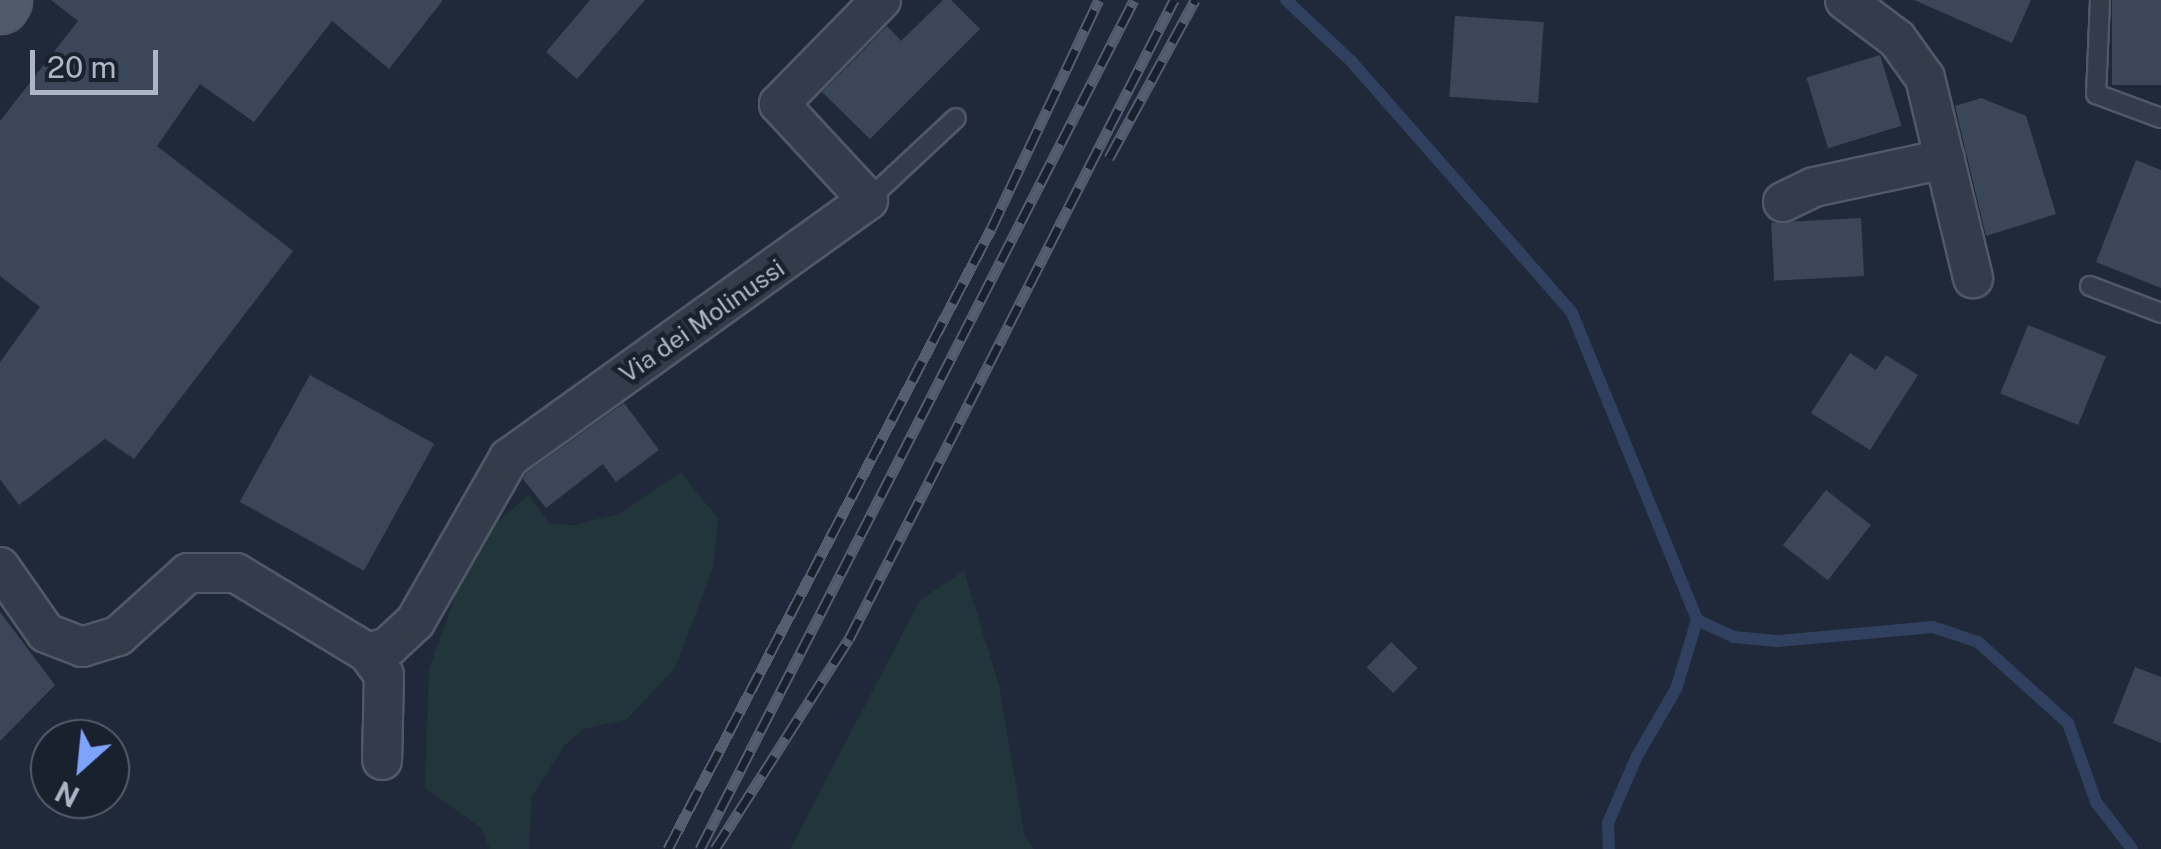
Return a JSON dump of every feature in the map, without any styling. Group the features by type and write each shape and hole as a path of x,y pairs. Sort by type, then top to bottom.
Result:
{"street":[{"path":"868,200 778,104 881,0"},
{"path":"1845,0 1916,58 1973,278"},
{"path":"1783,202 1814,186 1945,159"},
{"name":"Via dei Molinussi","path":"368,653 388,647 414,622 509,458 868,200"},
{"path":"0,567 33,618 63,643 82,647 118,636 188,573 220,568 368,653 384,675 382,760"}],"lane":[{"path":"2100,0 2096,94 2161,118"},
{"path":"868,200 956,118"},
{"path":"2090,286 2161,314"}],"green space":[{"path":"681,472 718,519 713,568 675,668 627,719 584,729 565,745 532,796 529,849 490,849 481,828 425,788 429,669 465,569 494,524 529,495 550,524 573,525 619,514"},
{"path":"964,571 999,685 1025,838 1034,849 790,849 920,600"}],"building":[{"path":"51,0 443,0 389,69 332,21 254,122 200,84 157,146 293,251 134,459 105,439 19,505 0,479 0,362 40,307 0,276 0,121 78,21"},
{"path":"590,0 645,0 577,79 546,52"},
{"path":"943,0 951,0 980,29 870,139 822,92 887,26 901,41"},
{"path":"1914,0 2031,0 2012,43"},
{"path":"2112,0 2161,0 2161,85 2112,85"},
{"path":"1455,16 1544,22 1538,103 1449,97"},
{"path":"1880,55 1902,126 1828,148 1806,78"},
{"path":"1981,98 2026,116 2056,214 1986,236 1955,106"},
{"path":"2136,160 2161,170 2161,288 2096,262"},
{"path":"1861,218 1864,276 1774,281 1771,223"},
{"path":"2028,325 2106,356 2078,425 2000,394"},
{"path":"1850,353 1876,370 1886,355 1918,375 1870,450 1811,413"},
{"path":"310,375 434,444 364,571 240,502"},
{"path":"624,403 659,450 616,482 603,464 546,508 523,479 526,473"},
{"path":"1826,490 1871,525 1828,580 1783,545"},
{"path":"0,612 55,685 0,741"},
{"path":"1391,642 1418,668 1393,693 1367,667"},
{"path":"2135,667 2161,677 2161,743 2113,723"}],"waterway":[{"path":"1286,0 1351,61 1572,313 1697,620 1676,689 1637,756 1608,823 1609,849"},
{"path":"1697,620 1734,637 1777,641 1933,627 1978,642 2068,723 2096,802 2132,849"}],"railway":[{"path":"668,849 991,229 1099,0"},
{"path":"700,849 1134,0"},
{"path":"715,849 849,639 1174,0"},
{"path":"1109,158 1195,0"}]}
